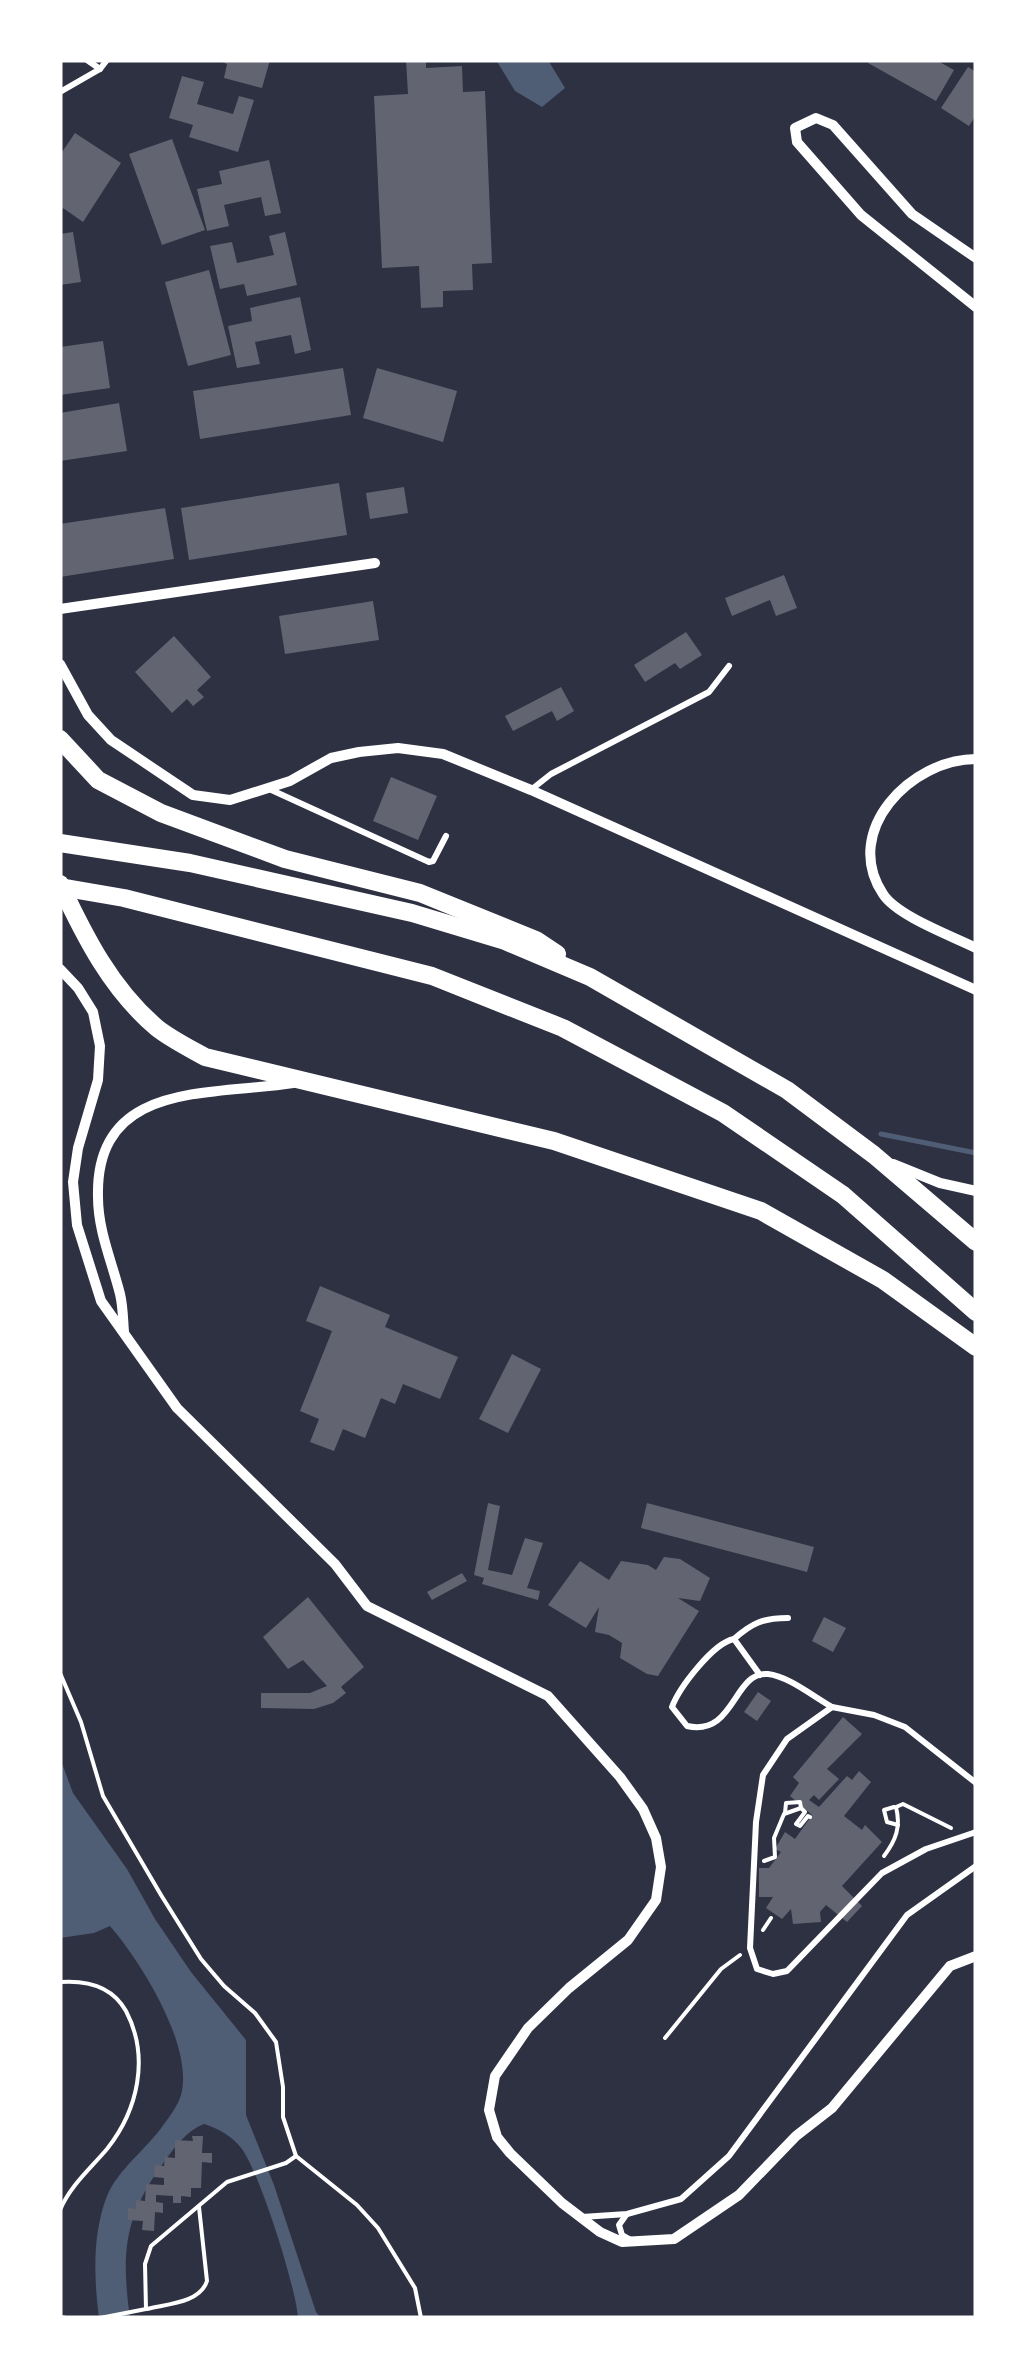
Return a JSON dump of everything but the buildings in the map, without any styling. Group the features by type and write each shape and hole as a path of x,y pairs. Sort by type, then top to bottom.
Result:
{"main road":[{"path":"60,740 98,780 161,813 284,859 420,892 536,940 590,977 787,1090 874,1155 976,1242"},
{"path":"60,843 190,864 412,912 505,941 590,977"},
{"path":"60,885 87,942 119,989 158,1029 205,1057 554,1141 761,1212 883,1280 976,1348"},
{"path":"60,885 432,976 562,1028 724,1113 843,1195 976,1312"},
{"path":"942,1322 976,1358"}],"street":[{"path":"976,258 912,214 832,125 816,118 795,128 797,142 861,215 976,308"},
{"path":"60,609 375,563"},
{"path":"60,664 88,715 111,740 193,795 230,800 290,780 331,758 398,748 443,754 976,990"},
{"path":"976,758 946,762 918,774 896,791 870,842 872,874 885,898 976,948"},
{"path":"60,969 78,988 92,1012 100,1046 98,1080 72,1182 78,1226 102,1300 124,1333 176,1408 335,1564 368,1606 548,1696 620,1777 643,1809 656,1838 660,1867 656,1900 628,1940 568,1988 528,2028 495,2076 489,2110 498,2137 527,2172 600,2232 622,2242 674,2240 739,2195 796,2136 832,2108 950,1966 976,1956"},
{"path":"124,1333 120,1296 108,1261 98,1198 102,1155 120,1123 132,1113 178,1098 299,1082"},
{"path":"874,1155 910,1172 976,1190"}],"lane":[{"path":"86,60 100,69"},
{"path":"62,88 100,69 107,60"},
{"path":"531,790 551,774 709,692 729,666"},
{"path":"266,788 429,862 446,836"},
{"path":"788,1618 766,1618 751,1624 708,1656 672,1702 680,1720 687,1726 710,1727 760,1675 772,1674 832,1707 905,1727 976,1782"},
{"path":"734,1639 760,1675"},
{"path":"832,1707 787,1739 763,1775 750,1948 758,1969 773,1974 787,1971 882,1872 926,1849 976,1832"},
{"path":"580,2217 627,2214 681,2199 729,2156 907,1914 976,1866"},
{"path":"627,2214 619,2225 622,2234 635,2243"}],"path":[{"path":"60,1673 81,1722 104,1796 152,1879 202,1959 224,1986 256,2013 276,2042 282,2117 296,2156 358,2205 378,2228 414,2288 421,2318"},
{"path":"754,1860 775,1857 774,1838 786,1804 792,1800 800,1802 800,1808"},
{"path":"898,1825 886,1822 884,1810 910,1805 964,1835"},
{"path":"882,1872 878,1866 896,1839 896,1807"},
{"path":"784,1814 800,1808"},
{"path":"800,1808 805,1812 796,1824 800,1826 810,1817"},
{"path":"665,2038 721,1969 750,1948"},
{"path":"60,1982 102,1986 123,2006 135,2030 140,2059 137,2090 126,2119 109,2146 66,2194 60,2210"},
{"path":"146,2309 144,2264 151,2246 227,2182 296,2156"},
{"path":"100,2318 196,2297 204,2290 207,2281 198,2207"}],"water":[{"path":"496,60 548,60 565,88 542,107 515,91"},
{"path":"60,1758 73,1793 127,1869 155,1919 191,1972 246,2040 246,2115 321,2318 298,2318 276,2231 249,2162 234,2141 204,2124 186,2135 172,2151 133,2218 126,2254 130,2318 99,2318 96,2257 107,2196 175,2108 182,2091 183,2071 161,2004 136,1960 110,1926 94,1933 60,1938"}],"waterway":[{"path":"881,1134 976,1153"}]}
